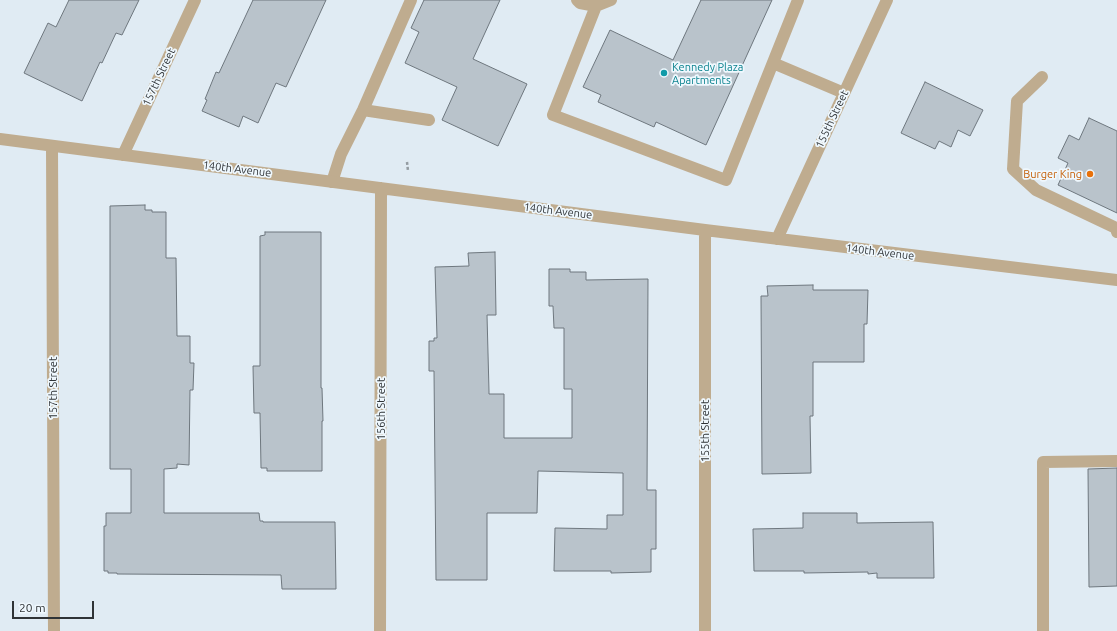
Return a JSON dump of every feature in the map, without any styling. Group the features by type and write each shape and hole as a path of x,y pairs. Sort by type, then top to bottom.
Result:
{"street":[{"name":"157th Street","path":"123,155 195,0"},
{"path":"332,182 341,154 363,110 411,0"},
{"path":"578,0 580,3 596,6 611,0"},
{"path":"596,6 553,116 726,180 798,0"},
{"name":"155th Street","path":"777,239 887,0"},
{"path":"773,62 844,93"},
{"path":"1042,77 1017,101 1013,169 1036,190 1116,228 1117,232"},
{"path":"363,110 429,120"},
{"name":"140th Avenue","path":"0,139 705,230 1117,280"},
{"name":"157th Street","path":"52,146 54,631"},
{"name":"156th Street","path":"380,631 381,188"},
{"name":"155th Street","path":"705,230 705,631"},
{"path":"1043,631 1043,462 1117,461"}],"path":[{"path":"407,162 408,171"}],"building":[{"path":"69,0 139,0 122,35 116,33 102,63 100,62 82,101 24,73 48,23 56,27"},
{"path":"253,0 326,0 286,87 276,83 258,123 243,116 239,127 202,111 207,100 205,99 216,72 219,73"},
{"path":"424,0 500,0 473,59 527,84 498,146 442,120 457,87 405,63 419,32 411,28"},
{"name":"Kennedy Plaza Apartments","path":"701,0 772,0 706,145 656,122 654,127 598,102 601,95 583,87 610,30 673,60"},
{"path":"925,82 983,110 970,136 958,130 951,147 939,141 935,149 901,133"},
{"name":"Burger King","path":"1089,118 1117,131 1117,213 1058,185 1068,163 1058,158 1069,135 1079,140"},
{"path":"145,205 145,210 152,210 152,212 166,212 166,258 176,258 177,336 190,336 190,363 194,363 193,390 190,390 189,465 177,464 177,468 164,469 164,513 259,513 260,521 263,522 335,522 336,589 282,589 281,575 117,574 104,571 104,526 106,526 106,513 131,513 131,469 110,469 110,206"},
{"path":"265,232 321,232 321,388 323,421 322,471 267,471 267,468 261,468 260,413 254,413 253,366 260,366 260,236 265,235"},
{"path":"495,252 496,315 487,315 489,394 504,394 504,438 572,438 572,389 564,389 564,328 554,328 553,306 549,306 549,269 570,269 570,272 586,272 586,280 648,279 647,490 656,490 656,549 651,549 651,572 611,573 611,571 554,571 555,528 607,529 607,515 623,515 623,473 538,471 537,513 487,513 487,580 436,580 434,371 429,371 429,341 434,341 434,338 437,338 435,267 469,266 468,253"},
{"path":"813,285 813,290 868,290 867,324 864,324 864,362 813,362 813,416 810,416 811,473 762,474 761,296 768,296 767,286"},
{"path":"1117,468 1117,586 1089,587 1088,469"},
{"path":"803,513 857,513 857,523 933,522 934,578 877,578 877,573 868,574 868,572 804,573 804,571 754,571 753,529 803,528"}],"place":[{"name":"Kennedy Plaza Apartments","path":"664,73"},
{"name":"Burger King","path":"1090,174"}]}
